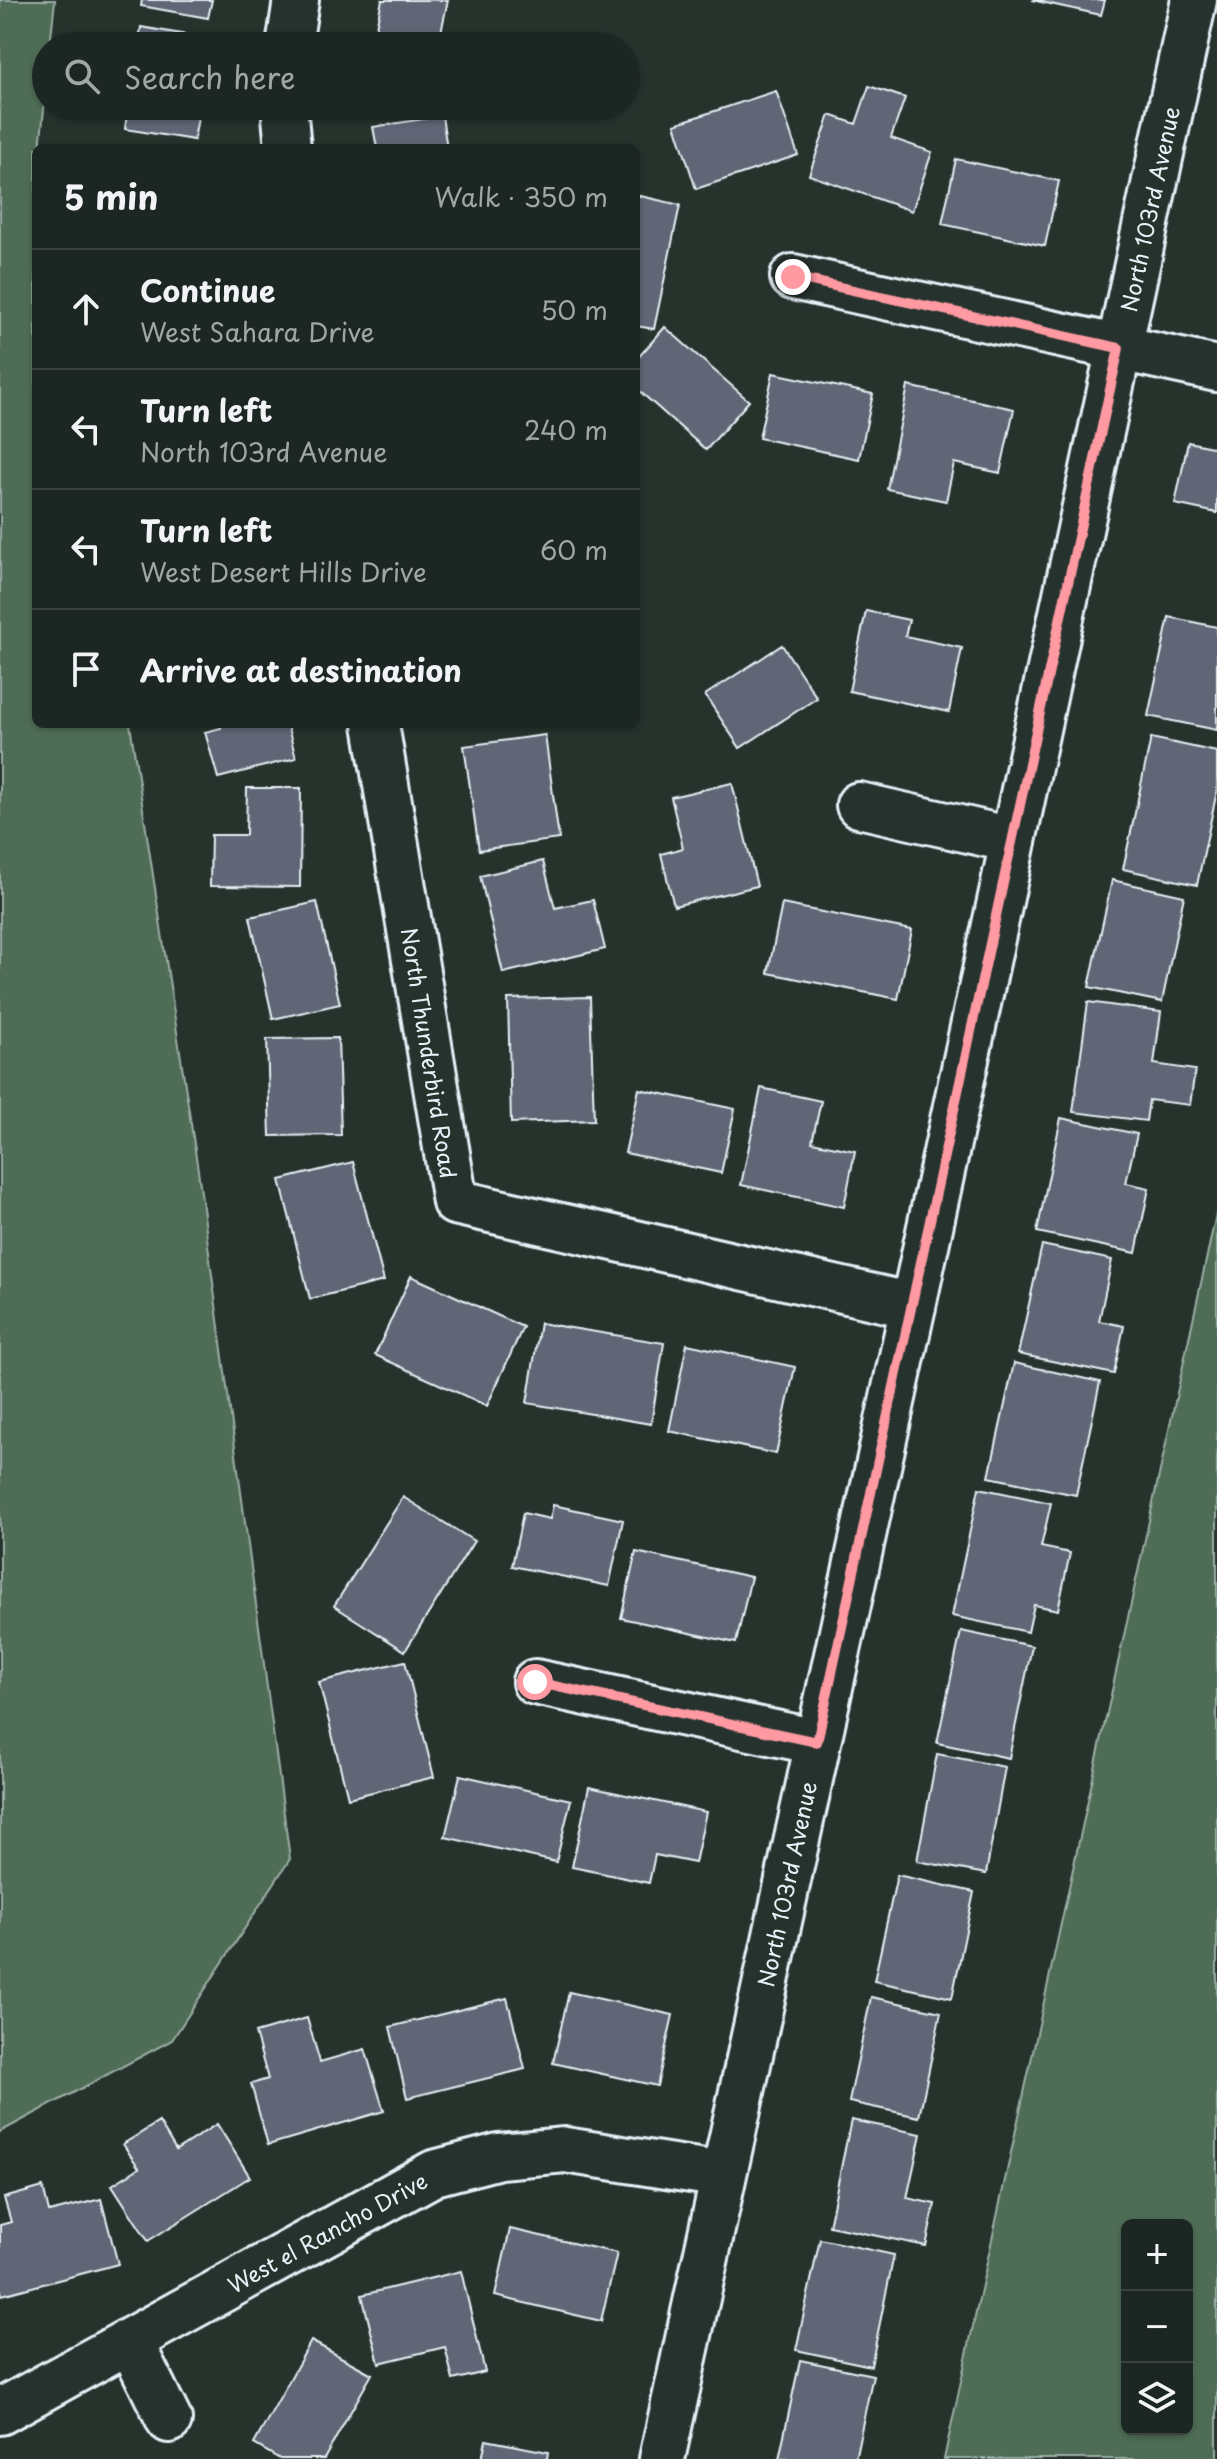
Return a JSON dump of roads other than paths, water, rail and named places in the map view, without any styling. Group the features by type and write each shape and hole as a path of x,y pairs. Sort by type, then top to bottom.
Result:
{"street":[{"path":"291,32 296,0"},
{"name":"North 103rd Avenue","path":"662,2459 1194,0"},
{"path":"285,120 288,144"},
{"path":"793,277 1217,369"},
{"name":"North Thunderbird Road","path":"377,728 455,1202 913,1306"},
{"path":"859,805 1012,840"},
{"path":"535,1682 817,1742"},
{"name":"West el Rancho Drive","path":"0,2412 434,2173 499,2156 565,2150 723,2175"},
{"path":"130,2341 169,2420"}]}
